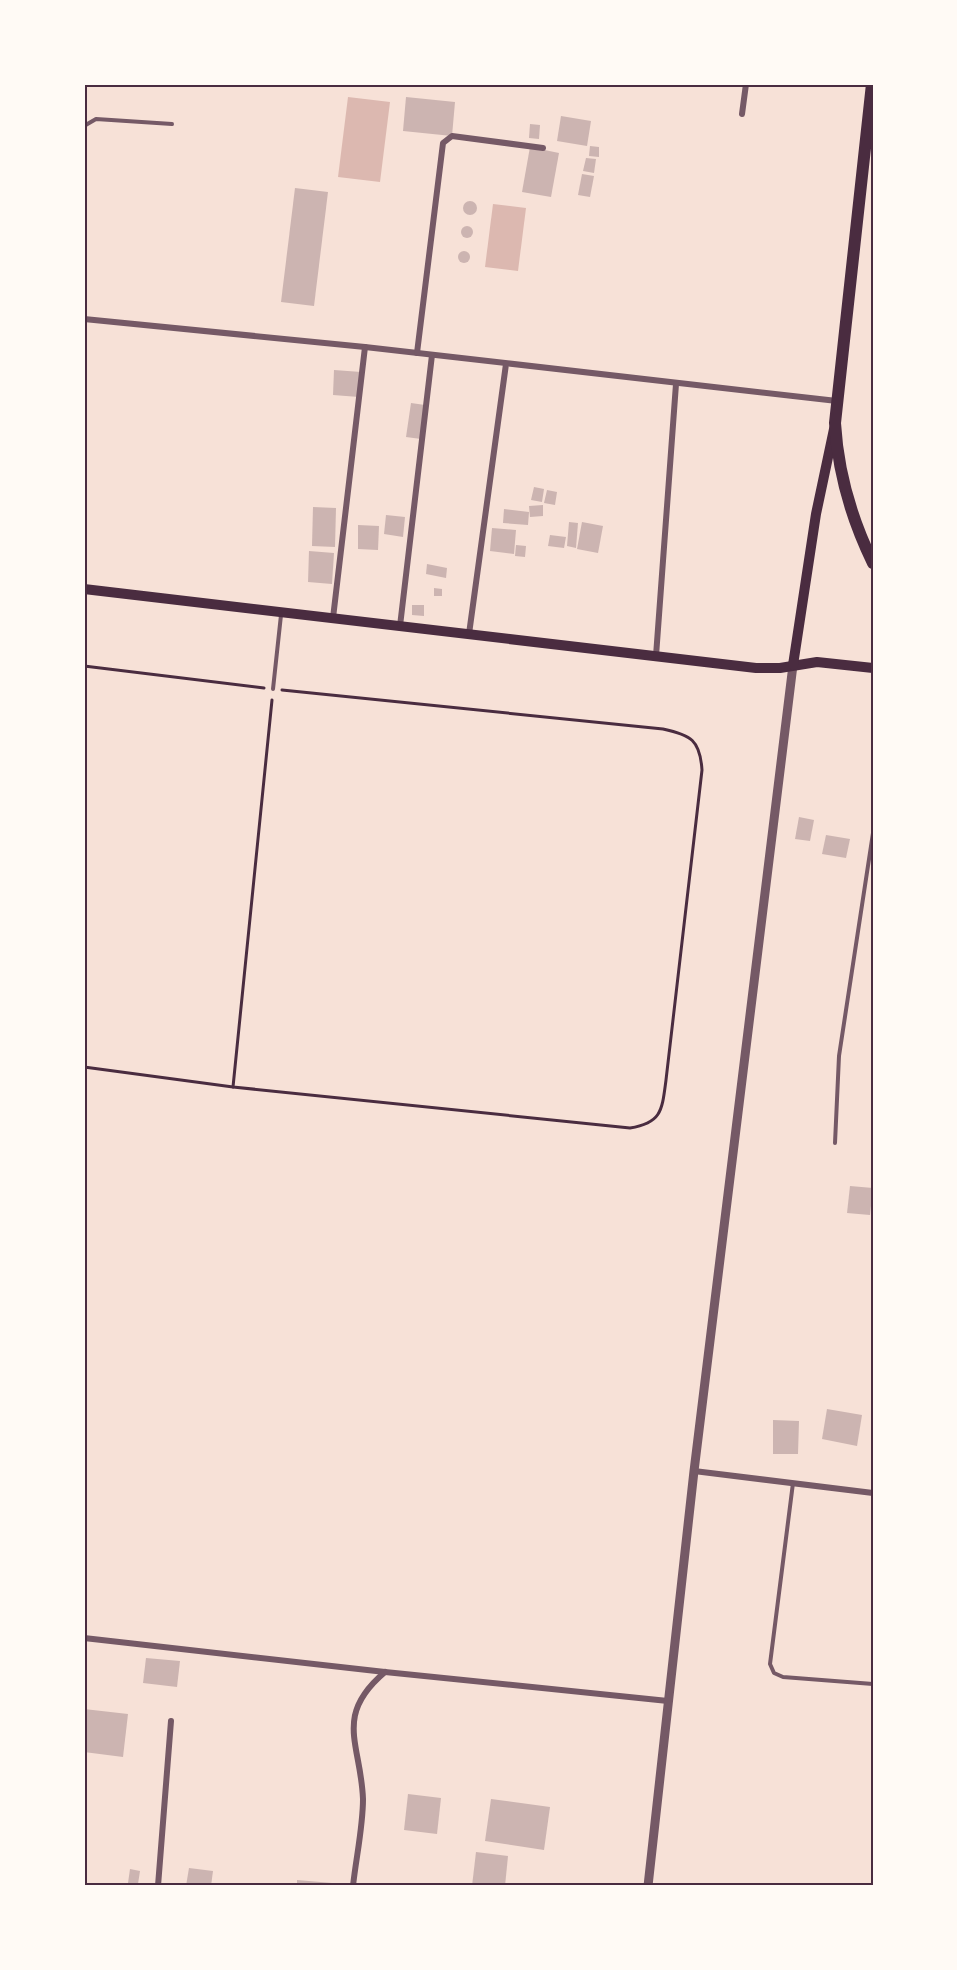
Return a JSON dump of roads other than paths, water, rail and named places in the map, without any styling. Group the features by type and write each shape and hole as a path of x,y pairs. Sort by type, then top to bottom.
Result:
{"highway":[{"path":"872,87 836,423 837,447 844,488 859,535 873,563"}],"main road":[{"path":"793,666 816,514 836,423"},
{"path":"84,589 756,668 816,662 873,668"}],"street":[{"path":"742,114 746,84"},
{"path":"417,353 443,143 452,136 543,148"},
{"path":"84,319 365,347 837,401"},
{"path":"333,618 365,347"},
{"path":"400,626 432,355"},
{"path":"469,634 506,364"},
{"path":"656,656 676,384"},
{"path":"648,1886 694,1471 793,666"},
{"path":"694,1471 873,1493"},
{"path":"84,1638 668,1701"},
{"path":"353,1886 363,1802 353,1729 361,1698 371,1684 385,1672"},
{"path":"158,1886 171,1721"}],"lane":[{"path":"84,126 96,119 172,124"},
{"path":"273,689 281,612"},
{"path":"834,1143 839,1056 873,833"},
{"path":"793,1483 770,1664 774,1673 783,1677 873,1684"}]}
